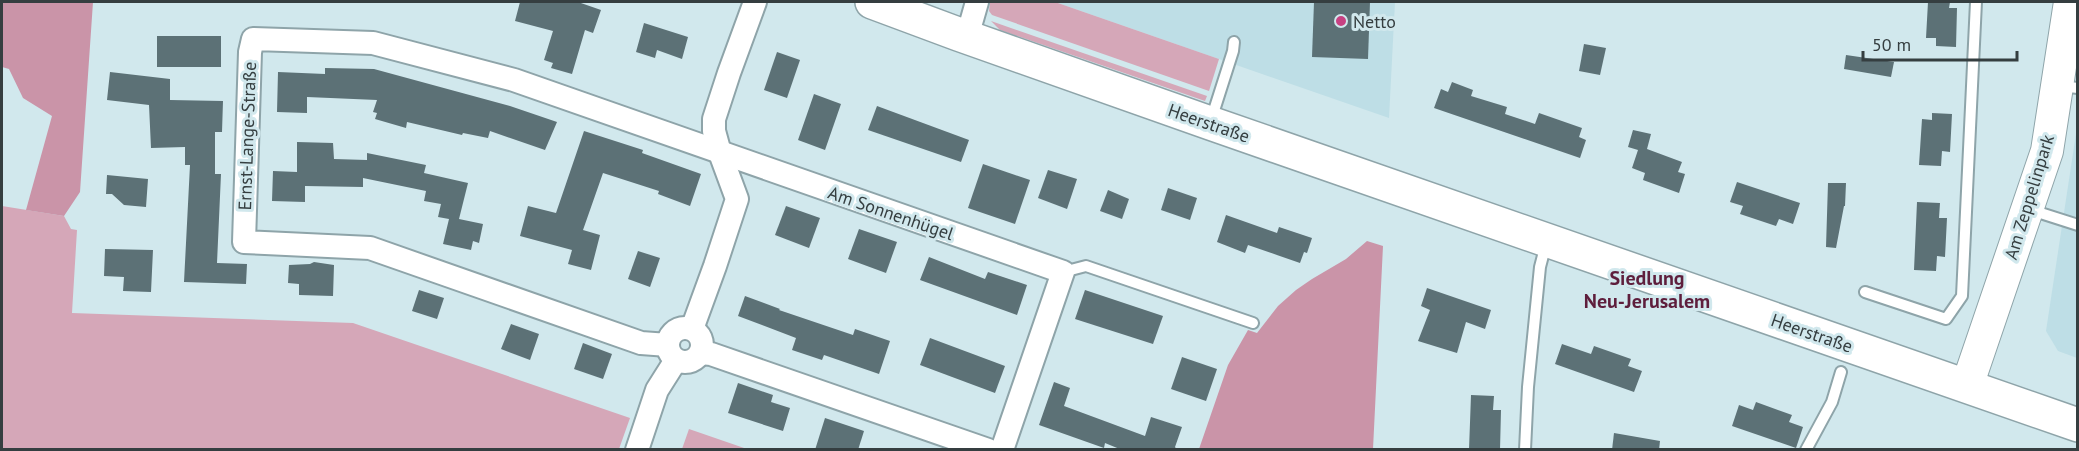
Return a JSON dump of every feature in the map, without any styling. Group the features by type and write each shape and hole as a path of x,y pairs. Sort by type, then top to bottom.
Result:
{"main road":[{"name":"Heerstraße","path":"872,2 1210,123 2078,425"},
{"name":"Am Zeppelinpark","path":"1967,387 2067,87 2070,2"}],"street":[{"path":"692,329 716,266 737,199 720,153 714,131 714,119 756,2"},
{"path":"967,37 977,2"},
{"name":"Ernst-Lange-Straße","path":"672,353 370,248 244,242 250,52 253,39 373,43 514,80 720,153"},
{"name":"Am Sonnenhügel","path":"720,153 1063,272"},
{"path":"1002,450 1063,272"},
{"path":"637,450 672,353 669,339 681,328 692,329 702,339 701,352 691,362 683,363 672,353"},
{"path":"701,352 988,450"}],"lane":[{"path":"1865,292 1946,318 1962,296 1976,2"},
{"path":"1210,123 1234,42"},
{"path":"2028,209 2078,225"},
{"path":"1525,450 1528,387 1540,267 1547,241"},
{"name":"Am Sonnenhügel","path":"1063,272 1086,266 1253,323"},
{"path":"1806,450 1832,402 1841,372"}],"shaded area":[{"path":"2,2 93,2 80,192 64,216 26,210 52,116 23,98 9,69 2,67"},
{"path":"990,2 1055,2 1219,59 1209,91 992,15 989,11"},
{"path":"1055,2 1395,2 1389,118 1219,59"},
{"path":"991,21 1207,96 1205,101 1000,30"},
{"path":"2077,127 2077,358 2058,351 2046,331"},
{"path":"2,206 64,216 71,229 77,230 72,313 353,323 630,418 619,449 2,449"},
{"path":"1367,241 1383,246 1373,449 1199,449 1228,365 1248,330 1257,333 1278,306 1296,290 1346,259"},
{"path":"689,429 747,449 682,449"}],"building":[{"path":"520,2 578,2 601,10 593,33 585,30 572,74 551,68 553,63 544,60 553,31 515,21"},
{"name":"Netto","path":"1314,2 1370,2 1368,59 1312,57"},
{"path":"1928,2 1950,2 1949,8 1957,8 1956,47 1936,46 1936,38 1926,38"},
{"path":"644,23 688,37 682,59 657,50 655,58 636,52"},
{"path":"157,36 221,36 221,67 157,67"},
{"path":"1584,44 1606,48 1600,75 1579,71"},
{"path":"777,52 800,60 787,98 764,90"},
{"path":"1846,55 1894,62 1891,77 1844,69"},
{"path":"325,68 374,69 510,106 557,122 545,150 490,131 488,138 463,133 462,135 407,122 406,128 375,119 377,113 373,112 377,100 307,97 307,113 277,112 278,72 325,74"},
{"path":"110,72 170,79 170,100 223,101 222,132 215,132 215,174 221,174 217,263 247,264 246,284 184,282 190,165 185,165 185,147 151,148 149,105 107,100"},
{"path":"1452,82 1473,90 1471,96 1507,107 1505,114 1535,124 1539,113 1582,128 1579,137 1586,140 1580,158 1434,108 1441,89 1448,92"},
{"path":"814,94 841,104 825,150 798,140"},
{"path":"877,106 969,140 961,162 868,130"},
{"path":"1932,113 1952,114 1950,152 1942,151 1941,166 1919,165 1922,119 1932,120"},
{"path":"1633,130 1651,134 1647,149 1682,162 1678,172 1685,174 1679,193 1643,180 1645,173 1632,168 1638,150 1628,147"},
{"path":"584,131 643,150 642,153 701,174 690,206 658,194 659,191 603,173 583,230 600,235 591,270 568,264 572,250 520,236 528,206 556,213"},
{"path":"297,142 333,143 334,159 367,160 367,153 426,165 424,173 468,183 459,219 483,224 479,243 473,241 471,250 443,244 449,219 438,217 441,204 424,201 426,191 363,178 363,187 305,186 305,202 272,201 273,171 297,172"},
{"path":"983,164 1030,180 1015,224 968,208"},
{"path":"1048,170 1077,179 1067,209 1038,198"},
{"path":"107,175 148,179 146,207 124,205 112,194 106,194"},
{"path":"1737,182 1800,203 1793,224 1779,219 1776,226 1740,214 1743,206 1730,202"},
{"path":"1828,183 1846,183 1845,206 1836,248 1826,247"},
{"path":"1168,188 1197,198 1190,220 1161,210"},
{"path":"1108,190 1129,199 1122,219 1100,211"},
{"path":"1917,202 1940,203 1939,218 1947,218 1945,257 1937,256 1936,271 1914,270"},
{"path":"786,206 820,218 809,248 775,235"},
{"path":"1226,215 1277,233 1279,227 1312,238 1307,253 1304,252 1300,263 1248,245 1245,253 1217,242"},
{"path":"859,229 897,242 886,273 848,259"},
{"path":"105,249 153,250 151,292 123,291 124,277 104,276"},
{"path":"638,251 660,258 650,287 628,279"},
{"path":"929,257 985,279 988,272 1027,285 1017,315 920,280"},
{"path":"314,262 334,265 333,296 299,295 299,284 288,283 289,265"},
{"path":"1427,288 1491,310 1485,329 1466,322 1457,353 1418,341 1430,310 1421,306"},
{"path":"419,290 444,298 437,319 412,311"},
{"path":"1085,290 1163,316 1153,344 1075,319"},
{"path":"745,296 853,335 855,329 890,341 879,374 824,355 822,360 792,350 796,338 738,316"},
{"path":"511,324 539,334 530,360 501,349"},
{"path":"930,338 1005,366 995,393 920,365"},
{"path":"583,343 612,354 603,379 574,369"},
{"path":"1562,344 1591,354 1594,346 1631,359 1628,366 1642,371 1634,392 1555,364"},
{"path":"1182,357 1217,369 1206,401 1171,389"},
{"path":"1054,382 1070,388 1064,406 1145,436 1151,417 1182,427 1175,447 1177,450 1122,450 1105,443 1104,448 1039,425"},
{"path":"738,383 773,395 771,402 790,408 783,431 728,413"},
{"path":"1471,395 1494,396 1493,410 1501,410 1500,450 1469,450"},
{"path":"1756,402 1792,415 1789,422 1803,427 1796,448 1732,426 1739,405 1753,410"},
{"path":"825,418 864,431 858,450 815,450"},
{"path":"1614,433 1660,441 1659,450 1612,450"}],"place":[{"name":"Netto","path":"1341,21"}],"district":[{"name":"Siedlung Neu-Jerusalem","path":"1647,290"}]}
